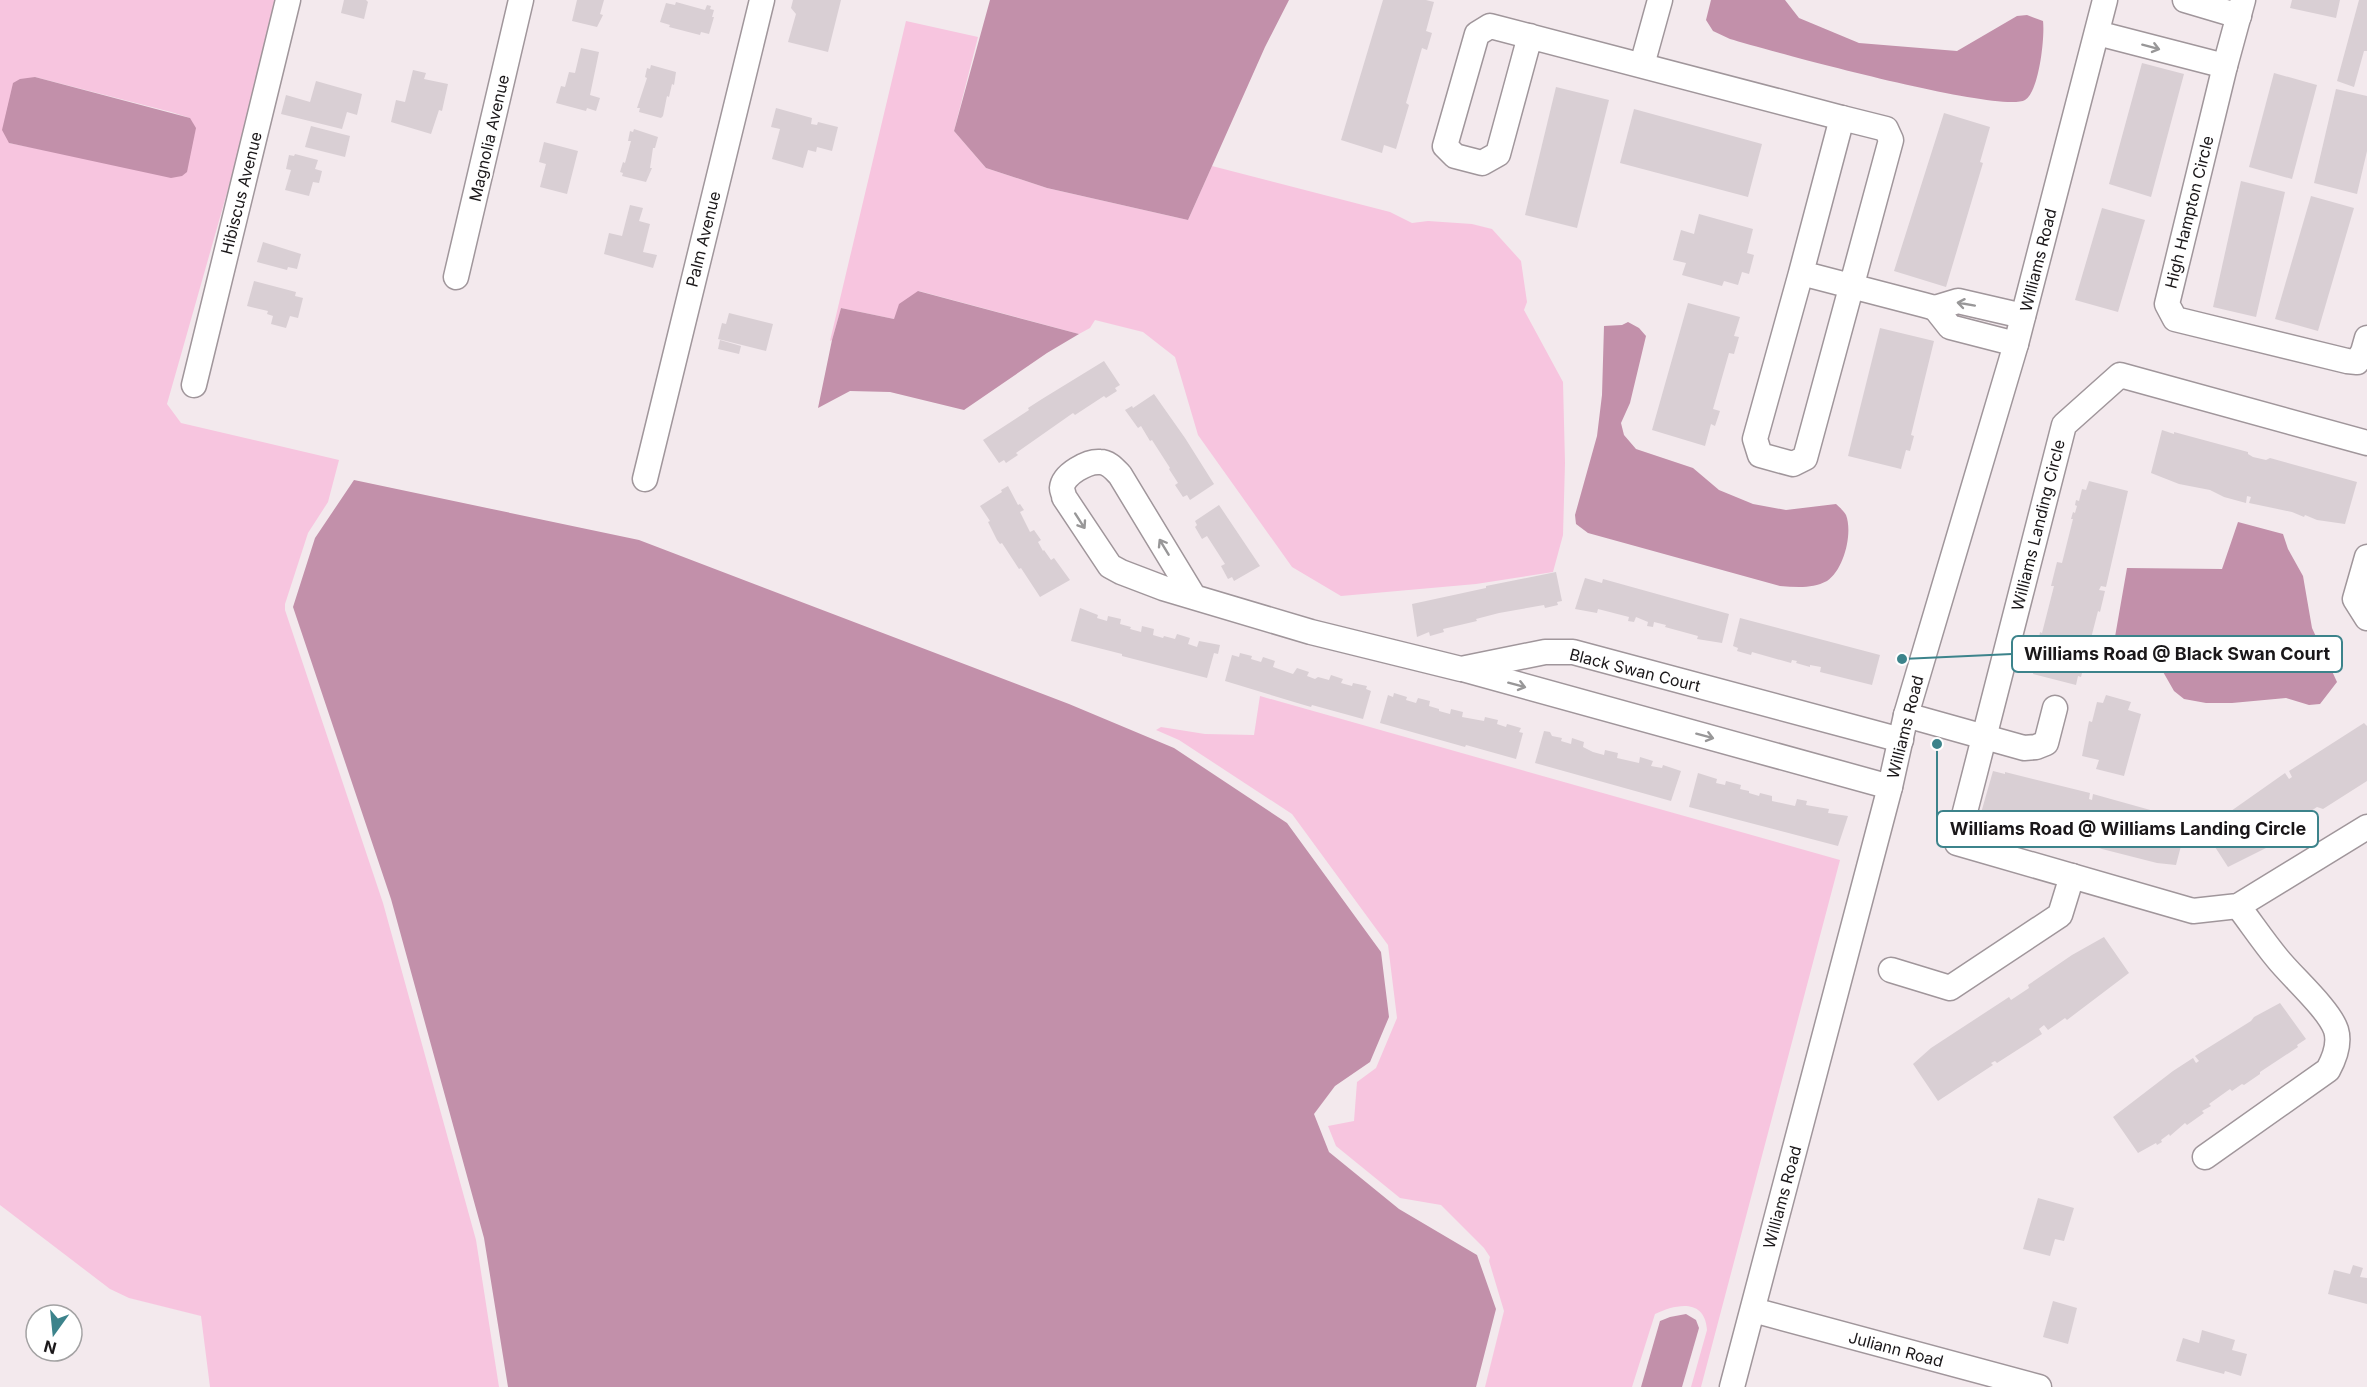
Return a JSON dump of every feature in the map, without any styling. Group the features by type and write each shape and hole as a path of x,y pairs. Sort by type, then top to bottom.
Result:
{"street":[{"name":"Hibiscus Avenue","path":"194,386 288,0"},
{"name":"Magnolia Avenue","path":"456,277 521,0"},
{"name":"Palm Avenue","path":"645,479 762,0"},
{"path":"1642,65 1660,0"},
{"name":"Williams Road","path":"1732,1387 1890,787 1906,715 2016,344 2105,0"},
{"path":"2185,0 2241,8"},
{"name":"High Hampton Circle","path":"2241,8 2167,304 2175,319 2347,361 2357,362 2367,338"},
{"path":"1530,36 1498,154 1482,164 1455,156 1445,146 1476,34 1490,26 1530,36 1842,117 1886,129 1891,140 1805,458 1793,464 1760,456 1755,439 1842,117"},
{"path":"2097,33 2225,66"},
{"path":"1800,273 1935,308 1958,301 2023,316"},
{"path":"1935,308 1950,327 2016,344"},
{"name":"Williams Landing Circle","path":"2367,443 2120,375 2064,425 1957,843 2193,911 2238,906 2367,827"},
{"name":"Black Swan Court","path":"1194,597 1120,475 1110,465 1101,462 1086,465 1066,479 1062,487 1064,497 1110,566 1163,588 1311,632 1461,669 1545,652 1573,652 1901,740"},
{"path":"2367,557 2355,599 2367,618"},
{"path":"1461,669 1890,787"},
{"path":"1906,715 2024,748 2046,743 2055,708"},
{"path":"1891,970 1950,988 2060,915 2072,876"},
{"path":"2205,1157 2328,1070 2335,1058 2336,1030 2238,906"},
{"name":"Juliann Road","path":"1753,1310 2039,1387"}],"shaded area":[{"path":"0,0 278,0 257,87 167,404 181,423 339,460 328,502 308,533 285,610 383,903 476,1240 499,1387 210,1387 201,1316 129,1298 110,1289 0,1205","holes":["35,77 190,118 85,158 9,143"]},
{"path":"990,0 1289,0 1265,47 1188,220 1047,188 986,168 954,131"},
{"path":"1711,0 1785,0 1799,18 1859,43 1957,51 2017,16 2027,15 2043,21 2040,64 2034,87 2025,100 2007,102 1931,90 1730,39 1713,31 1706,20"},
{"path":"906,21 978,37 954,131 986,168 1047,188 1188,220 1212,166 1390,212 1412,223 1428,221 1472,224 1492,229 1521,261 1527,302 1524,310 1563,382 1565,463 1563,535 1553,572 1476,584 1341,596 1292,567 1198,435 1175,357 1143,332 1095,320 1090,328 1079,334 919,291 894,319 841,308 830,341"},
{"path":"35,77 190,118 196,128 187,172 182,176 171,178 9,143 2,130 13,83 20,79"},
{"path":"918,291 1079,334 964,410 890,392 850,391 818,408 841,308 894,319 899,304"},
{"path":"1628,322 1639,328 1646,336 1630,403 1621,423 1624,435 1636,449 1693,468 1719,490 1753,504 1786,510 1836,504 1846,515 1848,541 1838,569 1827,581 1810,586 1780,586 1588,533 1576,524 1575,515 1597,436 1602,395 1604,326 1622,325"},
{"path":"354,480 639,540 1069,704 1174,748 1287,823 1381,952 1389,1017 1370,1062 1335,1086 1314,1114 1329,1152 1399,1209 1477,1255 1496,1309 1476,1387 508,1387 484,1238 391,899 293,607 315,538"},
{"path":"2238,522 2283,534 2288,549 2303,576 2312,628 2337,682 2320,704 2309,705 2286,698 2232,703 2206,703 2184,699 2174,691 2162,670 2145,659 2126,660 2112,654 2127,568 2222,569"},
{"path":"1260,696 1840,860 1701,1387 1691,1387 1707,1330 1705,1320 1695,1308 1680,1306 1655,1314 1632,1387 1485,1387 1504,1311 1489,1261 1490,1257 1484,1248 1441,1205 1400,1198 1336,1146 1328,1126 1354,1121 1357,1082 1376,1068 1397,1018 1388,945 1292,814 1179,740 1156,730 1161,727 1205,734 1254,735"},
{"path":"1686,1314 1696,1320 1699,1328 1682,1387 1641,1387 1660,1321"}],"building":[{"path":"344,0 366,0 368,2 364,19 341,13"},
{"path":"577,0 604,0 600,14 603,15 597,27 572,21"},
{"path":"793,0 841,0 828,52 788,42 796,14 791,8"},
{"path":"1383,0 1434,2 1426,31 1432,33 1427,50 1422,48 1396,149 1384,145 1382,153 1341,140"},
{"path":"2292,0 2340,0 2336,18 2290,8"},
{"path":"2359,0 2367,0 2367,51 2364,51 2354,87 2337,81"},
{"path":"676,2 705,10 707,5 711,6 710,9 714,10 712,17 714,17 709,34 701,32 700,35 669,27 670,25 660,22 666,3 675,5"},
{"path":"581,48 599,52 590,95 600,98 596,111 587,108 586,111 556,103 561,86 565,87 569,72 575,73"},
{"path":"2142,63 2184,74 2151,197 2109,184"},
{"path":"651,65 676,72 674,85 672,84 669,97 667,96 661,118 639,112 640,108 637,108 647,78 645,77 647,68 650,69"},
{"path":"413,70 426,73 424,79 448,84 442,111 439,110 431,134 391,122 396,100 405,102"},
{"path":"2274,73 2317,85 2292,179 2249,167"},
{"path":"316,81 362,94 357,115 347,112 342,129 281,114 286,95 310,102"},
{"path":"1556,87 1609,100 1577,228 1525,215"},
{"path":"2336,89 2367,96 2367,151 2357,194 2314,183"},
{"path":"776,108 812,118 811,124 817,125 818,122 838,127 832,151 817,147 816,152 808,150 803,168 772,159 780,129 771,127"},
{"path":"1634,109 1762,144 1748,197 1620,163"},
{"path":"1944,113 1990,127 1980,162 1983,163 1946,287 1894,271"},
{"path":"311,126 350,136 345,157 305,147"},
{"path":"634,129 658,137 655,148 653,148 650,168 652,168 646,182 622,176 623,173 620,172 631,141 628,141 630,131 633,132"},
{"path":"544,142 578,151 567,194 540,187 546,164 539,162"},
{"path":"295,154 318,160 315,169 322,171 319,183 313,182 309,196 285,190 291,170 286,169 289,155 294,156"},
{"path":"2241,181 2285,192 2256,317 2213,307"},
{"path":"2311,196 2354,208 2318,331 2275,319"},
{"path":"630,205 643,208 639,221 650,224 643,252 657,255 653,268 604,254 609,233 622,236"},
{"path":"2102,208 2145,220 2118,312 2075,300"},
{"path":"1699,214 1753,229 1747,253 1754,255 1749,274 1742,272 1738,285 1724,281 1722,286 1682,275 1686,263 1673,260 1681,230 1694,234"},
{"path":"263,242 301,254 297,269 288,267 287,270 257,262"},
{"path":"254,281 296,292 295,296 303,298 298,318 290,316 286,328 271,324 273,316 267,314 268,311 247,306"},
{"path":"1688,303 1740,317 1734,336 1739,337 1734,354 1729,353 1713,409 1720,411 1715,426 1711,424 1705,446 1652,430"},
{"path":"729,313 773,324 766,351 718,339 722,323 726,324"},
{"path":"1880,328 1934,341 1911,435 1914,436 1910,451 1906,450 1901,469 1848,456"},
{"path":"720,340 741,346 739,354 718,349"},
{"path":"1104,361 1120,385 1115,388 1117,391 1106,398 1104,396 1075,415 1073,413 1016,453 1018,455 1006,463 1004,460 999,463 983,440 1029,410 1028,408"},
{"path":"1154,394 1214,484 1190,500 1187,495 1183,497 1175,485 1178,483 1152,440 1150,441 1141,426 1138,428 1125,410 1132,406 1133,408"},
{"path":"2162,430 2248,452 2253,457 2266,460 2270,458 2357,482 2345,524 2317,520 2305,515 2304,517 2292,512 2249,503 2251,497 2247,496 2246,503 2224,497 2210,490 2179,484 2151,473"},
{"path":"2089,481 2128,491 2106,587 2101,586 2099,590 2105,591 2100,612 2098,611 2081,677 2078,676 2076,685 2033,674 2037,655 2035,654 2036,647 2039,648 2040,632 2042,633 2054,586 2051,586 2057,562 2062,563 2073,519 2071,519 2077,506 2075,505 2076,500 2079,501 2082,489 2086,490"},
{"path":"1008,486 1018,505 1020,504 1024,510 1020,512 1030,532 1034,530 1041,540 1038,542 1043,551 1051,560 1054,558 1070,580 1040,597 1021,568 1019,569 1002,543 1000,544 997,540 988,522 990,521 980,506"},
{"path":"1219,505 1260,566 1234,581 1232,577 1228,579 1221,566 1225,564 1207,536 1202,539 1195,527 1197,525 1195,521"},
{"path":"1556,572 1562,601 1557,602 1558,605 1545,608 1544,605 1499,613 1443,629 1444,632 1430,636 1429,632 1417,637 1412,604"},
{"path":"1585,578 1602,583 1603,579 1729,614 1722,643 1697,639 1698,636 1654,622 1653,627 1647,626 1648,622 1636,617 1634,622 1628,621 1629,617 1598,609 1597,613 1575,609"},
{"path":"1080,608 1107,621 1108,616 1121,619 1120,624 1131,627 1130,629 1141,632 1142,626 1154,629 1153,635 1163,638 1164,636 1175,639 1177,634 1190,638 1188,644 1197,647 1199,641 1220,645 1218,654 1214,653 1207,678 1071,641"},
{"path":"1740,618 1880,655 1872,685 1820,672 1821,667 1810,665 1810,667 1796,663 1797,661 1792,660 1791,663 1752,652 1751,655 1737,651 1738,648 1733,646"},
{"path":"1240,653 1252,656 1251,659 1261,662 1263,657 1275,661 1273,667 1293,674 1297,668 1309,672 1307,676 1315,679 1318,677 1329,680 1331,675 1343,679 1341,683 1367,686 1366,689 1371,691 1363,719 1312,705 1311,707 1225,681 1232,655 1239,657"},
{"path":"1394,693 1416,703 1418,698 1430,701 1429,706 1439,711 1450,714 1451,709 1463,712 1462,717 1484,721 1485,717 1498,720 1497,724 1506,727 1507,724 1521,728 1519,732 1523,733 1516,759 1380,723 1388,695 1393,697"},
{"path":"2106,695 2131,702 2128,710 2141,714 2124,776 2096,769 2099,760 2082,756 2089,721 2092,722 2097,702 2103,703"},
{"path":"2364,723 2367,726 2367,781 2323,809 2317,807 2305,815 2306,817 2302,819 2304,821 2265,846 2266,848 2228,867 2204,830 2285,773 2289,779 2292,777 2289,771"},
{"path":"1544,731 1571,744 1572,738 1584,742 1583,747 1593,752 1604,755 1605,750 1618,753 1617,758 1639,763 1640,757 1653,761 1651,766 1662,768 1663,765 1681,771 1671,801 1535,763"},
{"path":"1993,771 2090,793 2089,799 2092,800 2093,794 2179,818 2178,821 2187,823 2176,865 2157,863 2102,849 2088,844 2085,838 2074,835 2069,838 2000,823 1991,816 1981,813"},
{"path":"1698,773 1717,779 1716,783 1725,785 1726,781 1741,785 1740,789 1749,791 1749,793 1772,796 1772,801 1795,806 1797,799 1807,801 1806,805 1829,809 1828,813 1848,816 1838,846 1689,807"},
{"path":"2104,937 2129,973 2067,1020 2065,1018 2048,1030 2044,1025 2039,1029 2042,1034 1997,1063 1995,1061 1991,1063 1993,1065 1938,1101 1913,1064 1931,1048 2009,997 2011,1000 2029,988 2028,985 2072,955"},
{"path":"2280,1003 2306,1039 2244,1085 2232,1091 2230,1089 2209,1104 2211,1106 2202,1111 2204,1113 2187,1125 2185,1123 2170,1136 2169,1134 2161,1140 2162,1142 2138,1153 2113,1117 2173,1071 2193,1058 2196,1063 2199,1061 2195,1056 2254,1017"},
{"path":"2038,1198 2074,1208 2064,1241 2055,1239 2050,1256 2023,1249"},
{"path":"2353,1265 2363,1268 2360,1277 2367,1278 2367,1304 2328,1294 2334,1270 2350,1274"},
{"path":"2053,1301 2077,1308 2068,1344 2043,1337"},
{"path":"2202,1330 2235,1340 2232,1350 2247,1354 2241,1376 2225,1371 2224,1374 2176,1361 2183,1338 2199,1343"}],"place":[{"name":"Williams Road @ Black Swan Court","path":"1902,659"},
{"name":"Williams Road @ Williams Landing Circle","path":"1937,744"}]}
